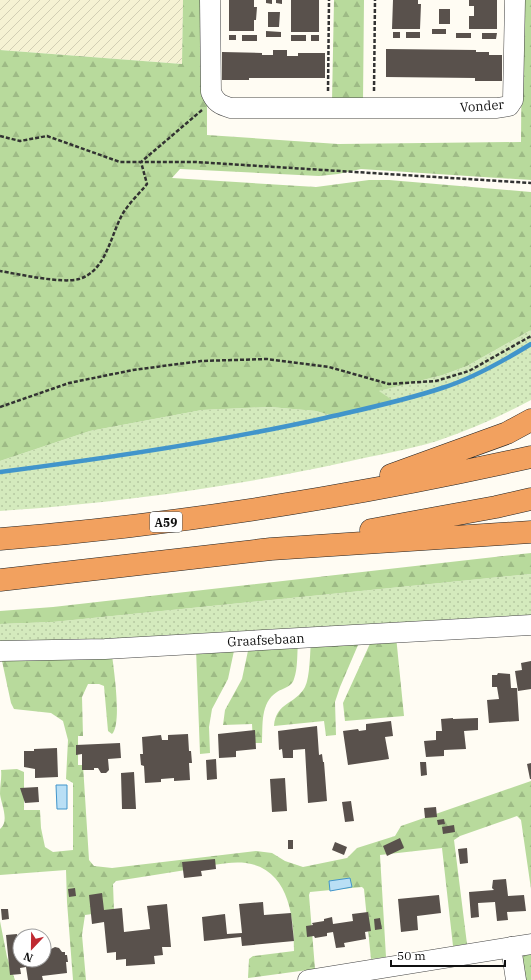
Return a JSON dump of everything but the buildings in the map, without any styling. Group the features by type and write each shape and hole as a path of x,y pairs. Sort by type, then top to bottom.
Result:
{"highway":[{"name":"A59","path":"331,496 507,433 531,420"},
{"name":"A59","path":"0,539 147,525 434,479 531,457"},
{"path":"271,549 496,507 531,499"},
{"path":"0,580 271,549 531,532"}],"street":[{"path":"210,0 211,92 214,99"},
{"name":"Vonder","path":"214,99 220,105 231,108 497,108 509,106 513,100 515,0"},
{"name":"Graafsebaan","path":"0,651 105,649 531,625"},
{"path":"308,980 531,944"},
{"path":"512,947 516,980"}],"path":[{"path":"328,108 329,0"},
{"path":"373,108 375,0"},
{"path":"141,162 214,99"},
{"path":"0,136 20,141 47,136 120,162 195,162 531,183"},
{"path":"0,271 45,279 78,280 91,273 100,264 123,214 147,184 141,162"},
{"path":"0,407 69,383 133,370 201,361 266,359 329,367 389,384 436,381 469,371 531,336"}],"shaded area":[{"path":"0,0 183,0 182,64 0,50"}],"green space":[{"path":"183,0 207,0 207,135 338,144 521,142 522,0 531,0 531,180 361,169 319,176 180,169 172,178 316,187 369,180 389,180 531,192 531,330 467,366 443,375 379,391 395,402 333,416 316,411 270,407 202,410 90,431 0,461 0,50 182,64"},
{"path":"334,0 364,0 363,101 332,101"},
{"path":"531,330 531,400 508,412 437,441 403,450 303,471 174,493 44,508 0,511 0,461 90,431 202,410 270,407 316,411 333,416 394,402 378,391 443,375 467,366"},
{"path":"531,553 531,574 53,622 0,624 0,611 53,607"},
{"path":"531,574 531,615 135,640 0,643 0,624 53,622"},
{"path":"396,636 404,716 345,721 343,703 373,637"},
{"path":"361,638 335,702 336,735 326,736 324,721 274,726 275,718 278,712 301,693 307,683 311,641"},
{"path":"298,642 296,670 293,682 289,686 277,692 265,708 262,743 253,743 252,724 223,725 225,710 242,679 249,646"},
{"path":"235,646 228,679 212,709 209,727 210,753 200,754 196,649"},
{"path":"112,655 116,684 117,709 115,728 112,734 108,731 104,686 99,684 88,684 82,697 83,736 78,736 78,765 83,765 89,860 94,866 112,868 256,851 272,853 285,861 303,867 347,858 357,848 395,836 401,826 531,781 531,889 521,820 517,816 460,836 454,840 467,944 453,946 442,848 380,855 386,957 371,959 364,889 362,887 310,892 315,969 248,978 249,959 253,956 294,951 293,924 286,896 272,874 260,867 246,863 232,863 116,881 113,884 114,911 85,915 82,935 86,980 73,980 66,870 0,875 0,829 3,826 5,817 0,794 1,770 17,769 24,772 24,810 40,810 41,828 45,847 53,852 73,850 73,783 66,779 68,740 63,721 51,713 14,709 11,703 2,661"},
{"path":"0,921 7,957 15,980 0,980"},
{"path":"531,953 531,980 521,980 518,955"}],"water":[{"path":"56,785 67,785 67,809 57,809"},
{"path":"350,878 352,887 330,891 329,881"}],"waterway":[{"path":"0,472 123,455 244,435 384,404 427,393 464,380 499,363 531,344"}]}
